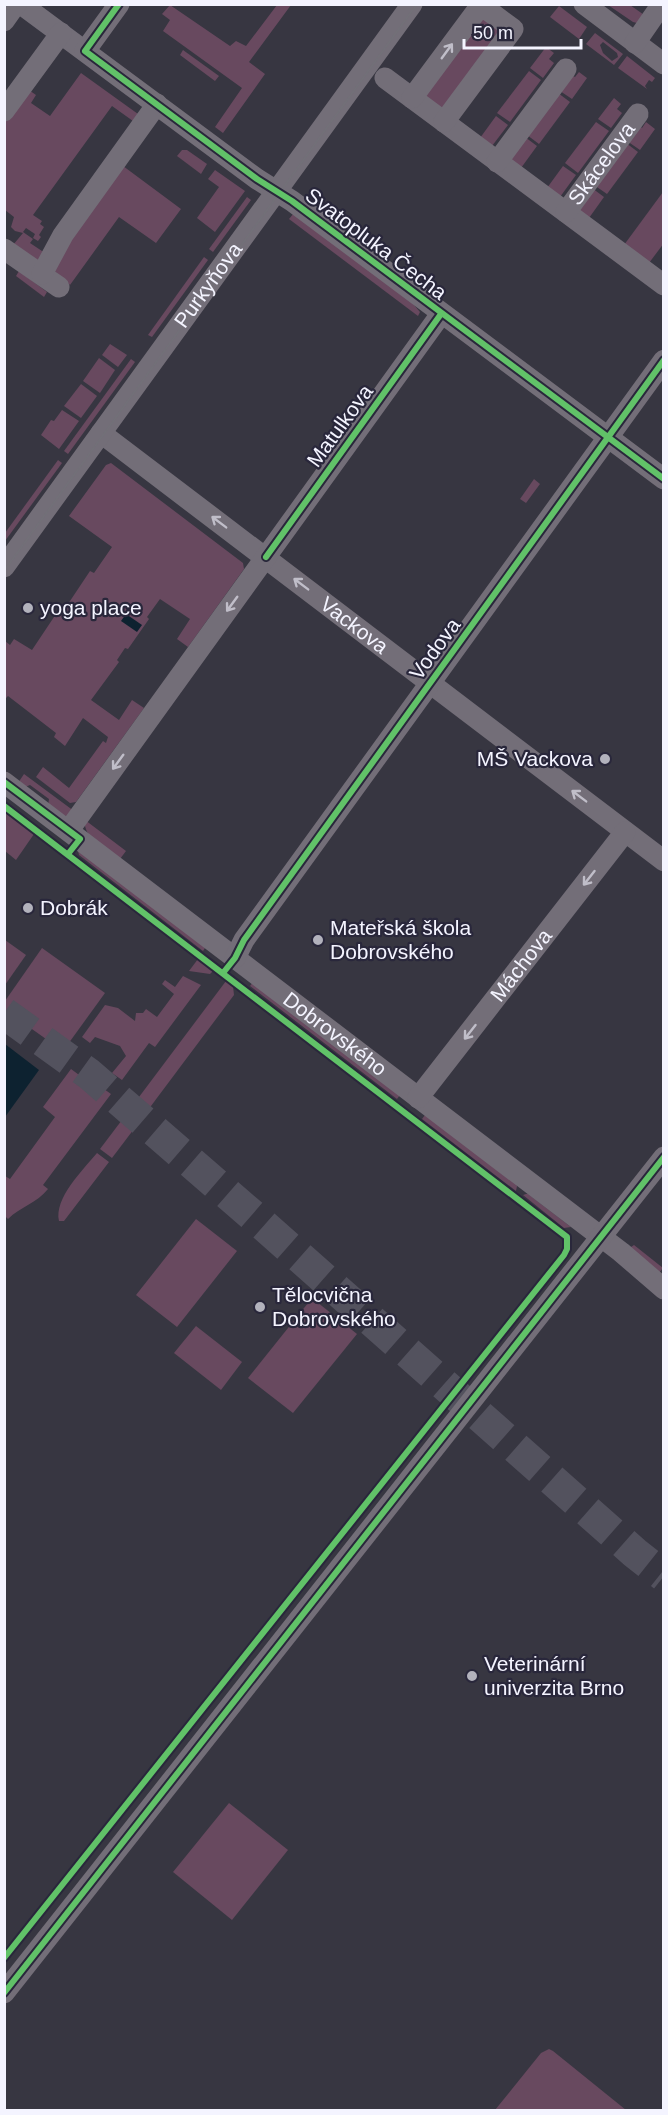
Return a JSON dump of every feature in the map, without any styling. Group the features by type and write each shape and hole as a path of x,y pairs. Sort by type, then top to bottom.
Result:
{"street":[{"path":"4,21 16,4"},
{"name":"Svatopluka Čecha","path":"21,4 276,192 292,201 663,479"},
{"path":"85,51 120,4"},
{"name":"Purkyňova","path":"4,567 412,4"},
{"path":"412,98 481,4 513,29 444,122"},
{"path":"584,4 663,64"},
{"path":"635,43 662,4"},
{"path":"4,111 61,33"},
{"path":"497,162 567,69"},
{"name":"Skácelova","path":"385,78 663,285"},
{"path":"42,274 63,235 157,104"},
{"name":"Skácelova","path":"566,212 638,114"},
{"path":"4,249 59,286"},
{"name":"Matulkova","path":"69,830 441,314"},
{"name":"Vodova","path":"235,958 244,940 663,360"},
{"name":"Vackova","path":"101,433 663,861"},
{"name":"Dobrovského","path":"4,782 621,1252 663,1289"},
{"name":"Máchova","path":"418,1098 625,832"},
{"path":"4,1993 663,1157"}],"shaded area":[{"path":"170,5 230,46 236,41 246,46 277,5 291,5 249,62 265,74 223,133 215,127 242,88 163,31 170,20 162,14"},
{"path":"608,5 630,5 647,17 637,23 633,22"},
{"path":"559,6 587,27 579,39 550,17"},
{"path":"481,13 504,30 444,111 422,94"},
{"path":"595,33 623,54 614,65 586,44","holes":["603,42 617,53 618,57 612,61 603,53 600,45"]},
{"path":"546,47 554,53 549,59 554,63 543,78 530,68"},
{"path":"183,50 219,76 215,81 180,55"},
{"path":"627,56 655,78 652,82 649,80 645,86 647,89 618,68"},
{"path":"529,71 541,80 510,122 497,113"},
{"path":"579,72 587,78 572,99 560,91 571,75 575,77"},
{"path":"81,73 138,114 133,121 112,106 33,215 42,221 40,224 44,227 39,235 41,237 38,241 33,238 35,234 26,228 23,232 33,239 30,243 45,253 41,259 36,261 13,245 23,233 11,227 14,217 5,210 5,119 26,88 36,95 31,103 50,116"},
{"path":"558,93 570,102 539,144 527,135"},
{"path":"614,98 621,104 617,109 622,113 611,128 598,119"},
{"path":"496,116 508,125 492,146 480,138"},
{"path":"596,122 609,131 578,173 565,163"},
{"path":"646,122 655,129 640,150 627,141 639,125 642,128"},
{"path":"525,137 537,146 521,168 509,159"},
{"path":"626,143 638,152 607,194 594,185"},
{"path":"182,150 187,150 207,164 201,174 177,156"},
{"path":"119,163 181,209 156,243 119,217 70,285 52,269"},
{"path":"563,166 576,175 560,197 547,188"},
{"path":"215,170 245,191 215,232 197,218 219,187 208,179"},
{"path":"592,188 604,197 589,218 577,209"},
{"path":"663,192 664,243 649,263 624,245"},
{"path":"247,197 251,200 213,252 209,249"},
{"path":"294,213 409,299 420,312 418,316 289,219"},
{"path":"204,257 208,260 152,337 148,335"},
{"path":"19,271 47,292 44,297 16,276"},
{"path":"110,344 127,355 118,367 102,355"},
{"path":"99,358 115,370 100,393 83,381"},
{"path":"131,359 135,362 68,454 64,451"},
{"path":"81,384 97,396 81,418 64,406"},
{"path":"62,410 79,421 59,449 41,435 51,420 54,421"},
{"path":"58,460 62,463 5,541 5,533"},
{"path":"111,463 243,563 244,569 188,647 177,639 190,619 160,599 147,617 149,619 128,649 125,648 117,660 119,662 91,700 119,720 132,700 144,708 76,802 70,803 36,777 43,767 69,788 103,741 106,743 108,737 83,718 65,746 54,737 56,733 8,696 5,699 5,641 10,645 14,639 32,650 56,614 60,616 90,571 94,573 112,547 69,516 106,465"},
{"path":"534,479 540,484 526,503 520,499"},
{"path":"24,774 78,814 66,816 48,806 49,799 30,785 25,787 18,783"},
{"path":"5,811 34,834 16,860 5,851"},
{"path":"85,820 126,851 120,859 92,838 85,826"},
{"path":"78,851 207,945 203,951 79,855"},
{"path":"5,940 26,955 5,985"},
{"path":"42,948 105,993 63,1051 5,1010 5,1001"},
{"path":"198,959 213,971 210,974 189,971"},
{"path":"183,976 201,985 155,1047 149,1043 122,1080 112,1073 126,1056 120,1046 95,1037 90,1043 82,1037 105,1005 118,1008 135,1021 136,1013 143,1013 146,1009 157,1017 174,994 162,984 165,980 175,987"},
{"path":"226,981 233,986 234,995 145,1114 133,1105"},
{"path":"253,982 400,1095 397,1099 250,986"},
{"path":"71,1069 94,1086 97,1084 111,1094 43,1185 48,1189 8,1219 5,1216 5,1176 10,1179 55,1117 43,1107"},
{"path":"128,1112 140,1121 112,1158 100,1149"},
{"path":"425,1115 515,1182 516,1191 422,1119"},
{"path":"97,1153 109,1162 64,1221 59,1221 61,1203 65,1194"},
{"path":"528,1194 571,1227 564,1228 523,1195"},
{"path":"196,1219 237,1251 177,1327 136,1295"},
{"path":"634,1245 663,1268 658,1274 628,1249"},
{"path":"312,1298 357,1334 293,1413 248,1378"},
{"path":"196,1326 242,1362 221,1390 174,1353"},
{"path":"229,1803 288,1850 232,1920 173,1872"},
{"path":"549,2049 626,2110 495,2110 541,2053"}],"water":[{"path":"126,614 142,625 137,632 121,621"},
{"path":"5,1044 39,1070 5,1117"}],"tunnel":[{"path":"4,1013 89,1074 664,1576"}],"tram line":[{"path":"4,571 417,4"}],"cycle path":[{"path":"119,4 85,51 257,179 292,201 664,479"},
{"path":"266,557 441,314"},
{"path":"223,973 235,958 244,940 664,360"},
{"path":"4,782 80,839 68,854"},
{"path":"4,806 567,1237 567,1249 564,1255 4,1958"},
{"path":"4,1993 664,1157"}],"place":[{"name":"yoga place","path":"28,608"},
{"name":"MŠ Vackova","path":"605,759"},
{"name":"Dobrák","path":"28,908"},
{"name":"Mateřská škola Dobrovského","path":"318,940"},
{"name":"Tělocvična Dobrovského","path":"260,1307"},
{"name":"Veterinární univerzita Brno","path":"472,1676"}]}
